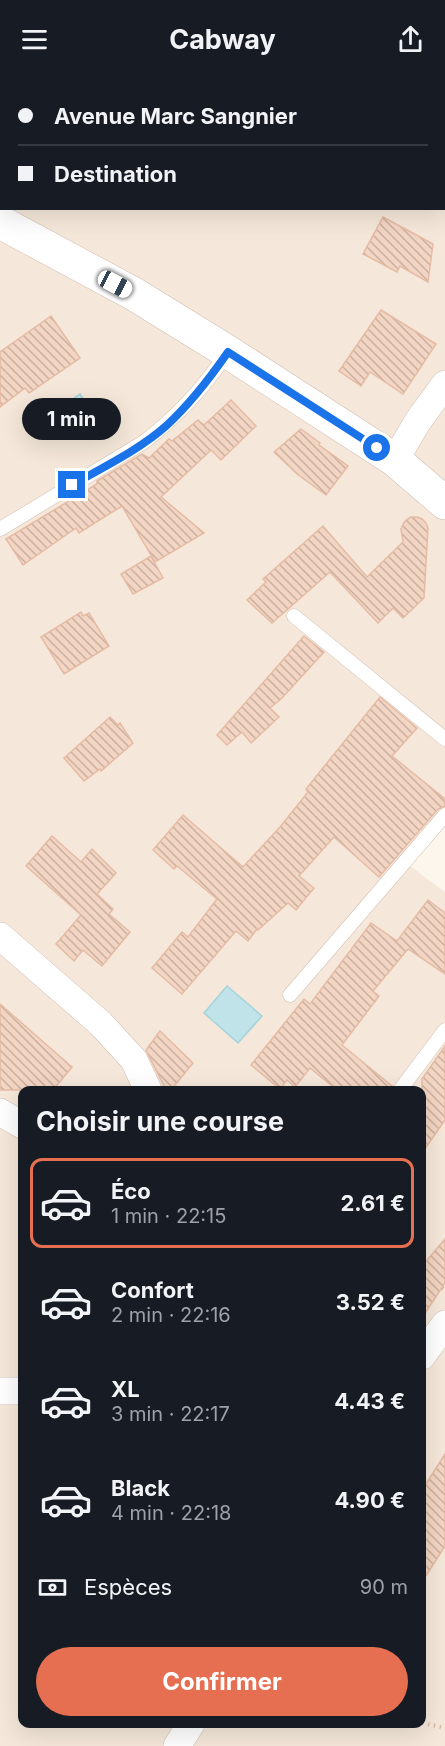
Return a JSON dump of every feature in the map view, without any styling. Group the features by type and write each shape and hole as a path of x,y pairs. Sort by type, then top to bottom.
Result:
{"street":[{"path":"0,222 134,294 228,352 395,460 445,503"},
{"path":"395,460 418,422 444,386"},
{"path":"0,936 101,1024 134,1060 146,1086"},
{"path":"0,1112 18,1123"},
{"path":"426,1350 445,1324"},
{"path":"0,1391 18,1391"},
{"path":"177,1746 188,1728"}],"lane":[{"path":"0,529 159,431 209,380 228,352"},
{"path":"294,616 445,739"},
{"path":"290,995 445,814"},
{"path":"403,1086 445,1030"}],"path":[{"path":"426,1724 445,1728"}],"shaded area":[{"path":"0,210 445,210 445,825 410,866 445,892 445,1746 0,1746"}],"water":[{"path":"80,394 92,413 55,439 53,436 48,438 43,436 41,429 45,425 42,421"},
{"path":"227,986 262,1016 238,1043 204,1013"}],"building":[{"path":"383,217 433,244 428,282 400,266 397,272 363,254"},
{"path":"381,310 436,344 403,394 370,372 361,386 339,371"},
{"path":"51,316 80,358 29,393 25,388 0,407 0,352"},
{"path":"231,400 256,426 221,460 211,450 161,497 204,533 155,562 122,506 79,533 76,528 23,565 6,539 142,454 149,458 169,439 172,441 198,420 204,425"},
{"path":"301,429 348,466 326,495 297,474 274,452"},
{"path":"411,517 422,519 428,528 424,598 403,618 393,608 378,623 330,572 272,623 247,600 266,582 263,579 323,526 367,577 403,542 401,529 406,520"},
{"path":"151,556 163,578 133,594 121,574"},
{"path":"81,612 83,616 89,613 109,646 64,674 41,637"},
{"path":"304,636 324,652 270,708 279,717 251,743 242,732 227,745 217,735"},
{"path":"380,697 417,728 392,756 445,799 445,806 438,809 379,877 334,837 299,876 314,888 296,910 288,903 257,929 248,941 236,931 182,994 152,968 182,932 188,937 217,899 177,866 174,869 153,850 183,815 243,867 280,827 308,792 306,789"},
{"path":"110,717 118,725 120,723 133,743 101,771 100,769 84,781 64,758"},
{"path":"52,836 81,862 92,849 116,873 97,894 113,909 109,914 130,932 102,966 83,950 74,961 56,944 81,915 26,866"},
{"path":"428,900 445,913 445,974 408,949 373,991 379,996 342,1045 392,1086 332,1086 310,1068 296,1086 287,1080 282,1086 276,1086 251,1065 304,999 310,1004 371,923 397,941"},
{"path":"0,1004 72,1067 56,1086 18,1086 18,1090 0,1090"},
{"path":"160,1031 193,1063 174,1086 164,1086 146,1050"},
{"path":"445,1046 445,1120 426,1147 426,1086 422,1086 422,1079"},
{"path":"445,1239 445,1283 426,1312 426,1261"},
{"path":"445,1454 445,1546 426,1576 426,1484"}],"route":[{"path":"72,485 144,442 165,426 209,380 228,352 377,448"}]}
